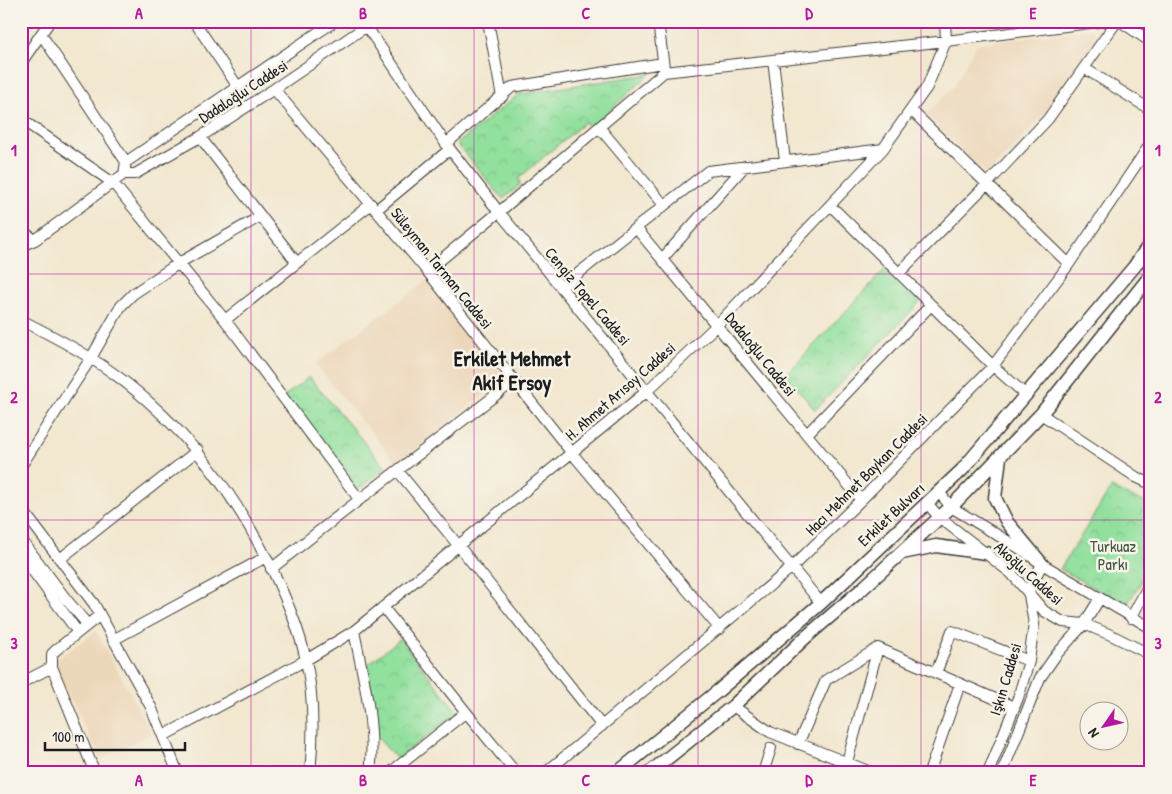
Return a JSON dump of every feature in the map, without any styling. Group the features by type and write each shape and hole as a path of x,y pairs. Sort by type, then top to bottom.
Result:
{"main road":[{"name":"Erkilet Bulvarı","path":"617,773 718,691 821,603 962,470 1134,267 1151,242"},
{"path":"649,773 734,706 806,637 862,589 940,517 1041,414 1151,275"},
{"path":"1000,457 995,498 1007,522 1042,564"},
{"path":"902,553 936,546 986,553"}],"street":[{"path":"21,63 50,21"},
{"path":"194,21 238,87"},
{"name":"Dadaloğlu Caddesi","path":"126,162 335,21"},
{"path":"488,21 502,97"},
{"path":"658,21 664,68"},
{"name":"H. Ahmet Arısoy Caddesi","path":"163,736 306,660 354,630 648,391 717,324 883,150 927,87 946,41 945,21"},
{"path":"225,320 448,147 512,88 664,68 773,60 1105,21"},
{"path":"899,273 1048,118 1118,21 1151,42"},
{"name":"Dadaloğlu Caddesi","path":"21,254 28,243 124,174 135,174 200,137 274,89 368,23"},
{"name":"Cengiz Topel Caddesi","path":"368,23 448,147 499,212 821,603"},
{"path":"41,34 126,162 124,174"},
{"path":"773,60 785,161"},
{"path":"427,271 599,127 664,68"},
{"path":"1084,68 1151,110"},
{"name":"Süleyman Tarman Caddesi","path":"274,89 427,271 571,452 720,629"},
{"path":"911,110 1069,264"},
{"path":"21,119 113,183 225,320 359,499"},
{"path":"599,127 664,205"},
{"path":"200,137 297,263"},
{"name":"Hacı Mehmet Baykan Caddesi","path":"545,773 792,568 993,366 1069,264 1151,143"},
{"path":"561,287 708,171 883,150"},
{"path":"662,258 745,166"},
{"path":"830,205 993,366 1026,395"},
{"path":"21,466 91,358 121,306 133,294 179,263 260,216"},
{"name":"Dadaloğlu Caddesi","path":"636,228 861,500"},
{"path":"21,230 28,243"},
{"path":"807,434 931,305"},
{"path":"21,320 91,358 141,395 198,450 226,489 266,557 295,622 306,660 310,684 312,717 310,773"},
{"path":"271,569 359,499 514,381"},
{"path":"1041,414 1136,477 1151,484"},
{"path":"60,559 198,450"},
{"path":"398,471 602,726"},
{"name":"Akoğlu Caddesi","path":"939,492 950,507 1131,618 1151,628"},
{"name":"Akoğlu Caddesi","path":"927,503 940,517 1011,573 1044,611 1063,622 1084,624 1111,635 1151,655"},
{"path":"21,508 100,614 151,707 178,773"},
{"path":"21,539 87,624"},
{"path":"21,555 77,631"},
{"path":"114,640 266,557"},
{"name":"Işkın Caddesi","path":"988,773 1014,707 1029,661 1034,624 1029,595 1031,582 1042,564"},
{"path":"1131,618 1151,582"},
{"name":"Işkın Caddesi","path":"1002,773 1040,678 1056,655 1084,624 1100,598"},
{"path":"383,607 516,773"},
{"path":"94,772 52,667 52,654 77,631 100,614"},
{"path":"354,630 370,729 372,752 370,773"},
{"path":"936,673 952,631 1029,661"},
{"path":"798,744 826,680 878,648"},
{"path":"878,648 1014,707"},
{"path":"845,768 878,648"},
{"path":"21,684 52,667"},
{"path":"929,773 960,684"},
{"path":"734,706 770,732 845,768 873,773"},
{"path":"392,772 466,712"},
{"path":"763,773 771,748"}],"shaded area":[{"path":"1093,29 1096,37 1041,119 987,174 926,115 955,85 976,44"},
{"path":"426,281 505,377 398,465 315,364"},
{"path":"96,631 152,734 100,759 53,662"}],"green space":[{"path":"650,74 590,128 585,122 519,178 520,185 503,199 457,144 519,94"},
{"path":"886,268 921,301 815,410 786,375"},
{"path":"309,377 386,468 354,492 280,400"},
{"name":"Turkuaz Parkı","path":"1111,488 1151,505 1151,567 1126,606 1060,569"},
{"path":"400,639 458,713 397,759 376,736 367,665"}],"district":[{"name":"Erkilet Mehmet Akif Ersoy","path":"512,370"}]}
